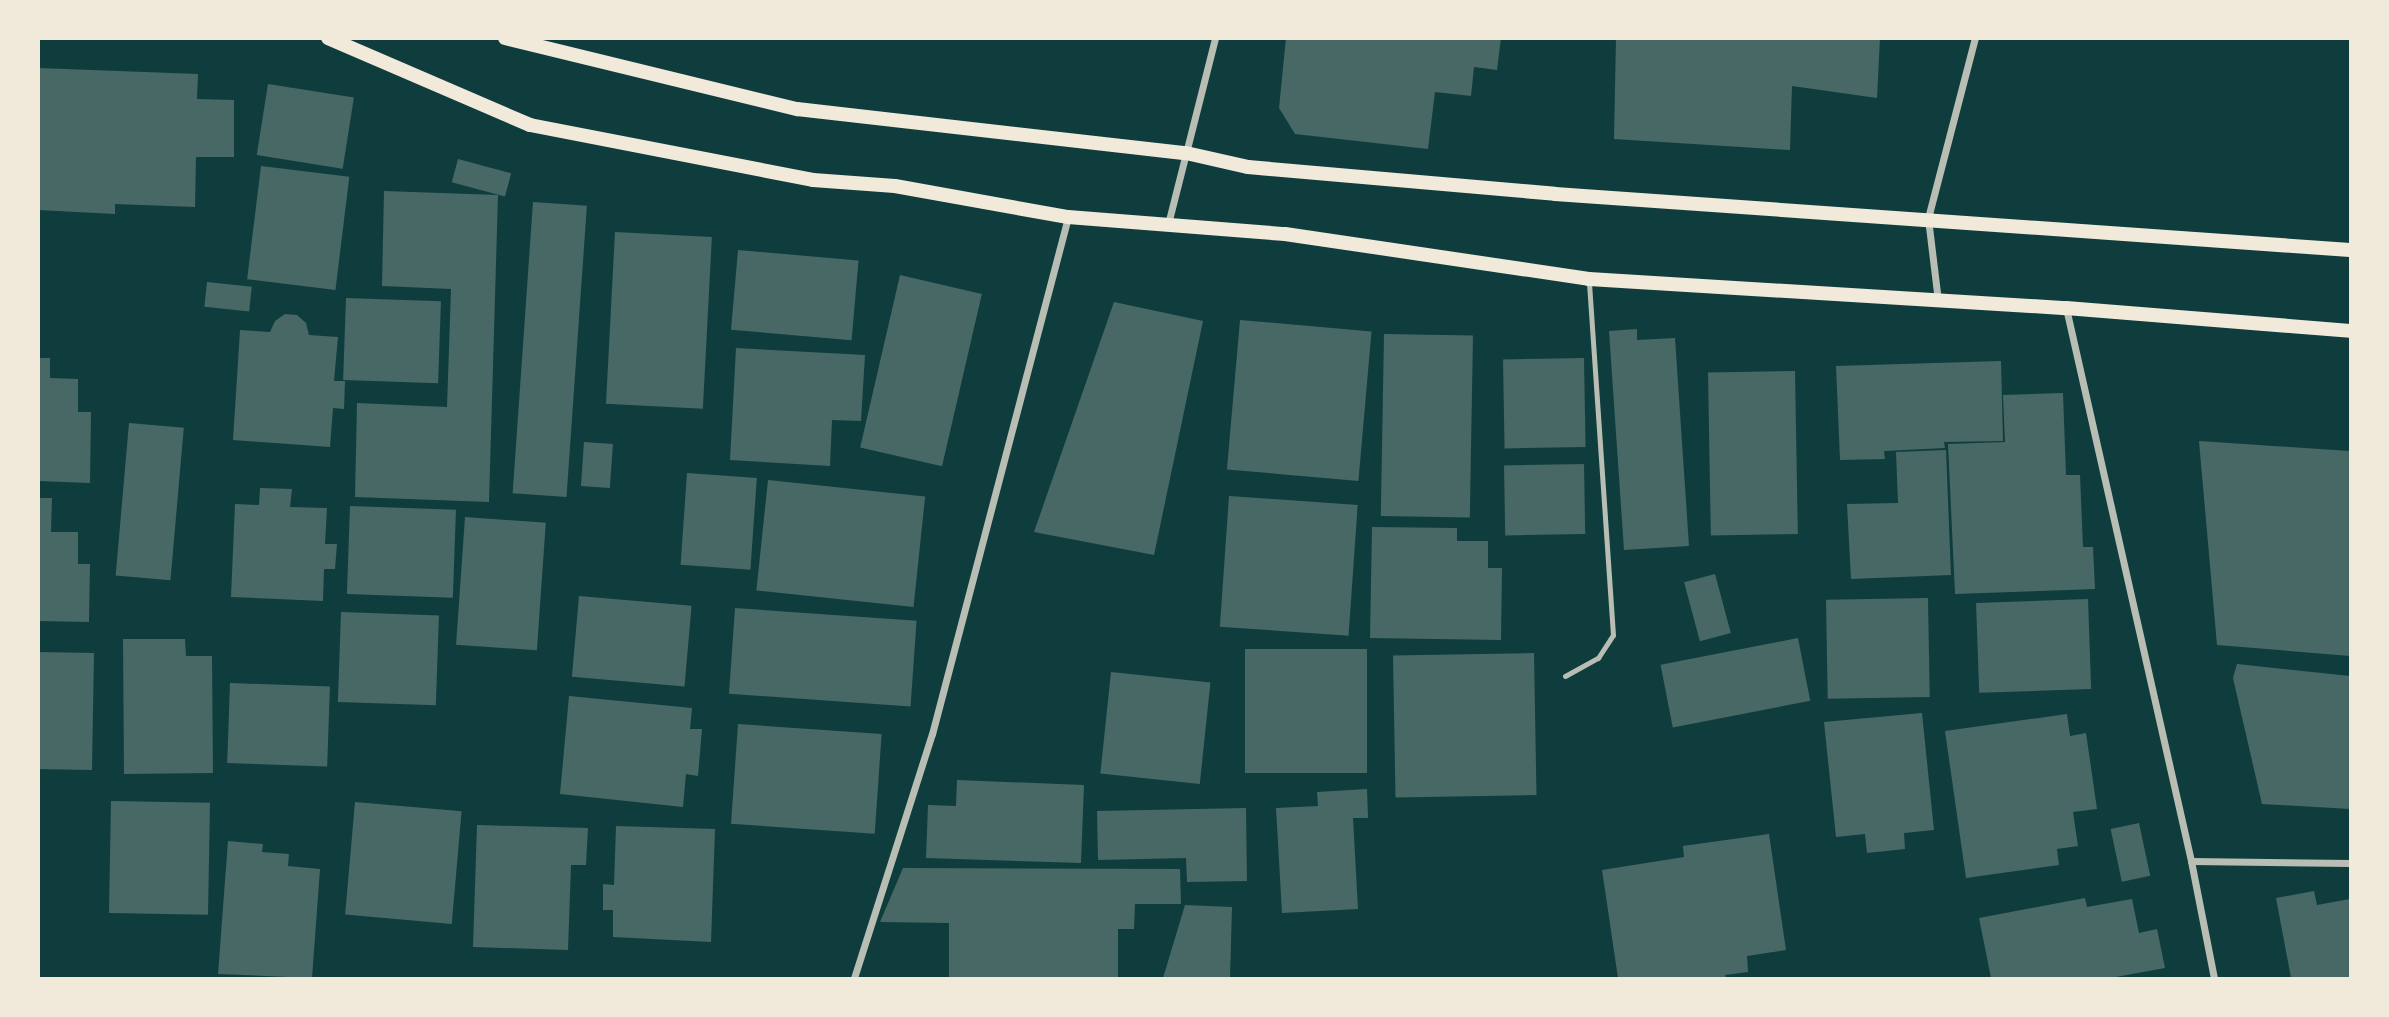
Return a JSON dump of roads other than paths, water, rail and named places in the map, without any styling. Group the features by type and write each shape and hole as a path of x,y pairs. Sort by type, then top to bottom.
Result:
{"main road":[{"path":"328,38 530,125 813,180 895,186 1068,217 1285,234 1589,279 2066,308 2350,331"},
{"path":"505,38 797,110 1185,153 1248,167 1542,193 1928,218 2350,250"}],"street":[{"path":"1168,225 1215,38"},
{"path":"1938,301 1928,218 1975,38"},
{"path":"853,978 932,734 1068,217"},
{"path":"2066,308 2192,861 2214,978"},
{"path":"2192,861 2350,863"}],"lane":[{"path":"1565,676 1598,658 1613,635 1589,279"}]}
